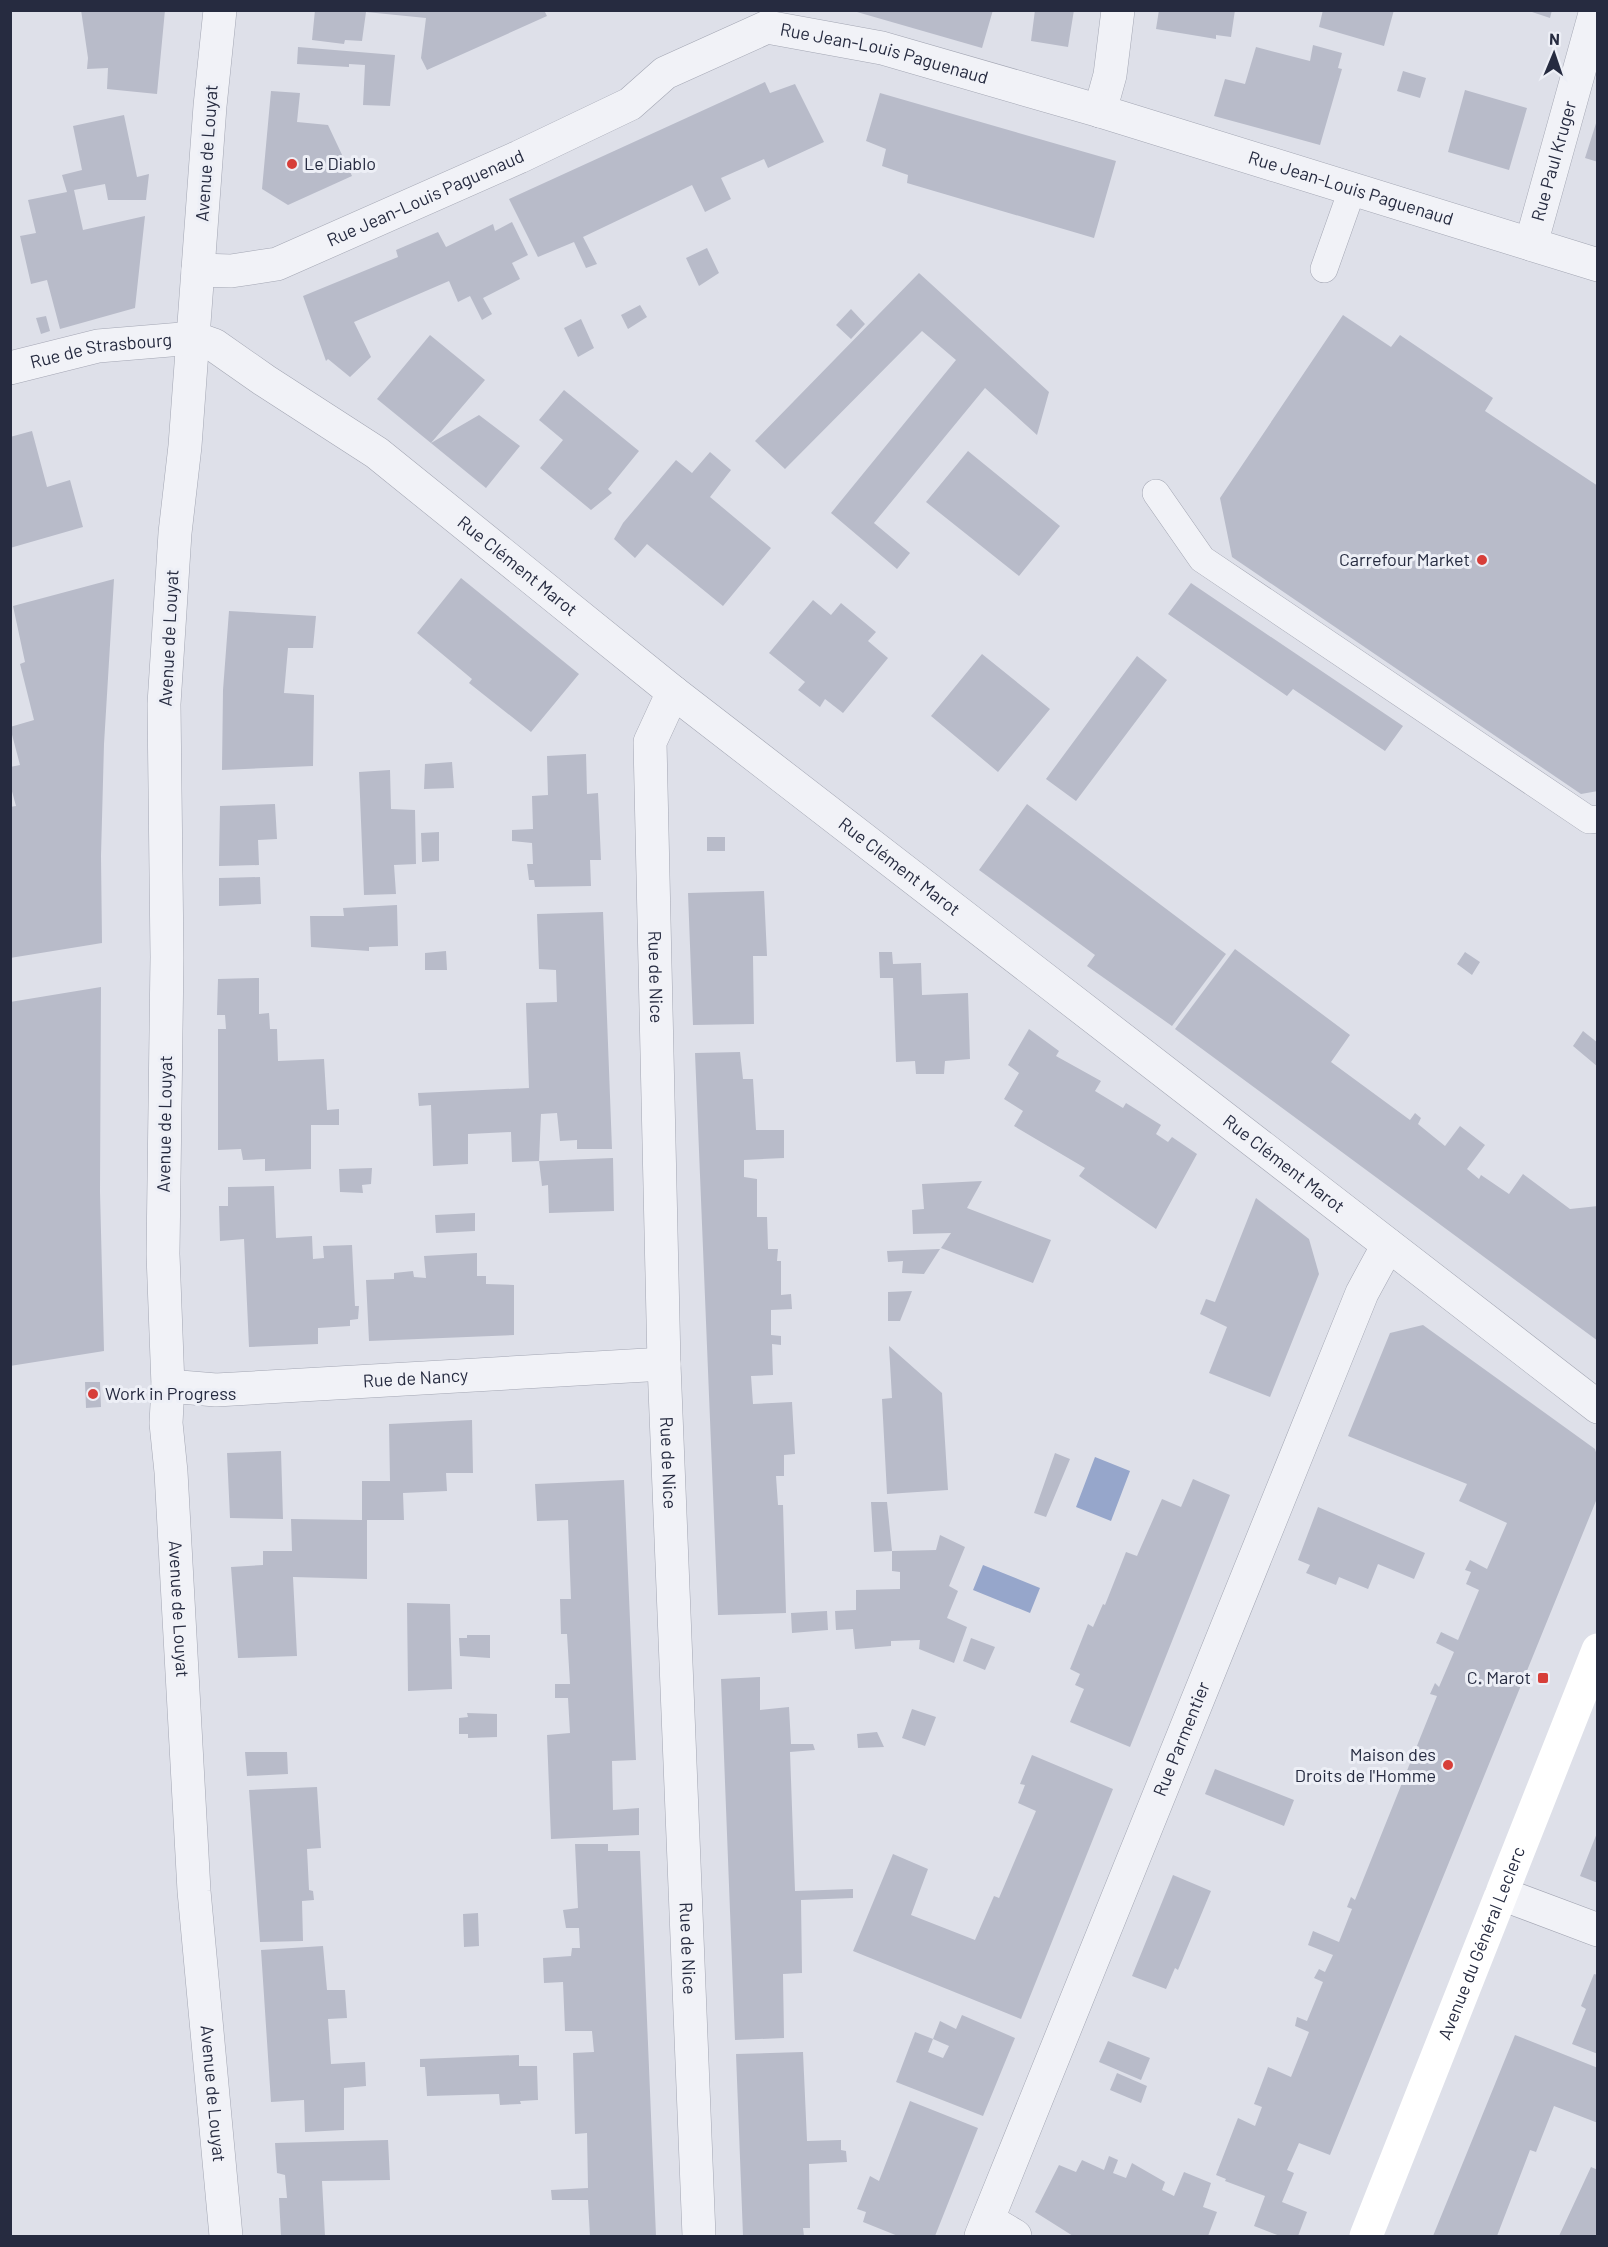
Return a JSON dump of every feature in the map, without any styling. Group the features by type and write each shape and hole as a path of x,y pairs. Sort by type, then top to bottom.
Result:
{"main road":[{"name":"Avenue du Général Leclerc","path":"1366,2236 1598,1650"}],"street":[{"name":"Avenue de Louyat","path":"220,10 210,106 194,338 175,533 165,704 167,957 163,1254 168,1386 166,1424 194,1891 226,2236"},
{"path":"1100,111 1110,75 1118,10"},
{"name":"Rue Paul Kruger","path":"1531,244 1596,10"},
{"name":"Rue Jean-Louis Paguenaud","path":"198,270 231,271 277,264 519,157 630,104 665,73 767,19 882,48 1100,111 1598,265"},
{"name":"Rue de Strasbourg","path":"10,368 98,346 194,338"},
{"name":"Rue Clément Marot","path":"194,338 214,345 377,453 673,692 1598,1407"},
{"name":"Rue de Nice","path":"673,692 650,742 664,1364 699,2236"},
{"name":"Rue Parmentier","path":"995,2231 1362,1293 1388,1245"},
{"name":"Rue de Nancy","path":"168,1386 216,1390 664,1364"},
{"path":"1502,1893 1598,1930"}],"lane":[{"path":"1324,269 1352,190"},
{"path":"1156,493 1202,559 1588,820 1598,819"}],"water":[{"path":"1095,1457 1130,1471 1111,1521 1076,1507"},
{"path":"983,1565 1040,1588 1030,1613 973,1590"}],"building":[{"path":"81,10 165,10 157,94 107,89 108,68 87,69 88,58"},
{"path":"315,10 544,10 547,16 427,70 421,58 426,18 366,12 362,41 345,40 344,44 312,40"},
{"path":"850,10 993,10 982,48"},
{"path":"1035,10 1074,10 1068,47 1031,41"},
{"path":"1159,10 1235,10 1231,37 1216,35 1216,39 1156,29"},
{"path":"1323,10 1394,10 1384,46 1319,27"},
{"path":"1526,10 1552,10 1550,18"},
{"path":"1313,45 1342,53 1338,68 1342,69 1320,145 1214,116 1225,79 1245,84 1256,47 1310,61"},
{"path":"298,47 395,55 390,106 363,105 365,65 349,64 349,67 297,64"},
{"path":"1403,71 1426,78 1420,98 1397,91"},
{"path":"765,82 770,93 795,84 824,142 768,168 764,159 721,178 731,199 705,212 692,185 583,237 597,264 586,268 574,242 538,257 509,199"},
{"path":"1465,90 1527,108 1509,170 1448,152"},
{"path":"271,91 300,93 297,122 328,125 352,176 288,205 262,189"},
{"path":"880,93 1116,161 1094,238 907,183 908,175 882,166 886,149 866,141"},
{"path":"124,115 137,177 149,174 146,200 108,200 105,184 74,190 83,230 145,216 135,308 60,329 47,280 31,284 20,236 36,233 28,200 67,192 62,175 82,170 73,126"},
{"path":"1598,117 1598,162 1585,158"},
{"path":"512,222 528,255 512,263 520,279 483,298 492,314 482,320 470,296 458,302 449,281 354,322 371,357 350,377 328,359 326,361 303,296 398,257 396,250 438,232 446,247 493,224 495,231"},
{"path":"707,248 719,273 699,286 686,258"},
{"path":"919,273 1049,392 1037,435 985,388 874,523 910,553 897,569 831,513 956,360 922,331 785,469 755,441"},
{"path":"640,305 647,317 628,329 621,315"},
{"path":"851,309 865,324 851,339 836,325"},
{"path":"1343,315 1391,347 1400,335 1493,398 1485,411 1598,486 1598,791 1581,794 1232,557 1220,498"},
{"path":"46,316 50,331 41,334 36,318"},
{"path":"581,319 594,348 578,357 564,328"},
{"path":"430,335 485,380 431,443 479,415 520,446 486,488 377,399"},
{"path":"564,390 639,451 608,489 612,493 591,510 540,468 563,440 539,420"},
{"path":"32,431 47,487 70,480 83,527 10,548 10,437"},
{"path":"968,451 1060,526 1019,576 926,502"},
{"path":"710,452 731,470 710,497 771,548 723,606 647,544 635,558 614,539 623,523 676,460 692,473"},
{"path":"461,578 579,674 531,732 469,683 472,679 417,633"},
{"path":"114,579 104,744 101,856 102,943 10,958 10,807 16,806 10,784 10,767 20,765 10,727 34,720 20,664 25,662 13,606"},
{"path":"1191,583 1403,726 1385,751 1293,689 1287,696 1168,614"},
{"path":"813,600 831,615 841,603 876,632 868,641 888,658 843,713 825,699 820,707 798,690 805,682 769,653"},
{"path":"229,611 316,616 313,648 288,648 284,693 314,695 313,766 222,770 223,690"},
{"path":"982,654 1050,709 998,772 931,716"},
{"path":"1137,656 1167,680 1076,801 1046,779"},
{"path":"586,754 587,794 598,793 601,860 590,860 591,886 535,887 534,880 529,880 527,864 533,864 532,843 512,841 512,830 533,829 532,796 548,795 547,756"},
{"path":"452,762 454,788 424,789 425,764"},
{"path":"390,770 391,809 415,810 416,864 394,865 396,894 364,895 359,772"},
{"path":"275,804 277,839 258,840 259,865 219,866 220,806"},
{"path":"1027,804 1226,954 1172,1026 1087,966 1095,955 979,870"},
{"path":"439,832 439,861 422,862 421,833"},
{"path":"707,837 725,837 725,851 707,851"},
{"path":"260,877 261,904 219,906 219,878"},
{"path":"764,891 767,956 753,956 754,1024 693,1025 688,893"},
{"path":"397,905 398,946 369,947 369,951 311,947 310,916 344,916 343,908"},
{"path":"603,912 612,1149 577,1149 577,1140 560,1141 557,1113 541,1114 539,1161 512,1162 511,1132 468,1134 468,1164 433,1166 431,1105 419,1106 418,1093 529,1088 526,1003 557,1002 556,970 539,969 537,914"},
{"path":"1235,949 1350,1035 1331,1062 1410,1120 1415,1113 1421,1118 1418,1124 1445,1146 1460,1126 1485,1145 1467,1169 1479,1179 1481,1175 1509,1194 1523,1174 1570,1209 1598,1206 1598,1341 1175,1029"},
{"path":"446,951 447,970 425,970 425,953"},
{"path":"879,952 892,952 893,964 921,963 922,995 968,993 970,1059 945,1061 944,1074 916,1074 915,1061 896,1062 893,978 880,978"},
{"path":"1465,952 1480,962 1472,975 1457,964"},
{"path":"259,978 259,1014 269,1013 270,1029 277,1029 278,1061 324,1059 327,1110 339,1109 339,1125 311,1125 311,1169 265,1171 265,1159 243,1160 241,1149 218,1150 218,1029 226,1029 225,1015 217,1015 218,979"},
{"path":"101,987 100,1192 104,1351 10,1366 10,1002"},
{"path":"1029,1029 1059,1051 1056,1056 1101,1081 1095,1091 1123,1108 1126,1103 1161,1125 1156,1134 1168,1142 1172,1137 1197,1154 1156,1229 1079,1176 1085,1168 1014,1126 1023,1111 1004,1099 1019,1073 1008,1065"},
{"path":"1583,1031 1598,1043 1598,1067 1573,1046"},
{"path":"740,1052 743,1079 753,1079 756,1130 784,1130 784,1158 744,1160 744,1177 757,1179 757,1217 767,1217 768,1249 778,1249 777,1261 781,1261 781,1295 791,1294 792,1309 771,1310 771,1335 781,1336 781,1345 772,1344 773,1375 751,1376 753,1404 792,1402 795,1454 784,1455 784,1476 776,1476 778,1505 783,1505 786,1613 718,1615 695,1053"},
{"path":"613,1158 614,1211 549,1213 548,1185 542,1186 539,1161"},
{"path":"372,1168 371,1184 362,1185 363,1193 340,1192 339,1169"},
{"path":"982,1181 967,1208 1051,1240 1033,1283 941,1248 951,1233 913,1234 912,1210 924,1209 922,1184"},
{"path":"274,1186 276,1238 312,1236 313,1259 324,1258 323,1246 352,1245 355,1306 359,1306 358,1319 350,1320 350,1326 318,1328 318,1344 249,1347 244,1239 220,1241 219,1206 228,1206 228,1187"},
{"path":"1256,1198 1309,1239 1319,1274 1270,1397 1209,1373 1227,1327 1200,1314 1206,1299 1215,1302"},
{"path":"475,1213 475,1231 436,1233 435,1215"},
{"path":"940,1249 924,1274 902,1273 903,1261 888,1262 887,1251"},
{"path":"477,1253 477,1276 486,1276 486,1284 514,1285 514,1335 369,1341 366,1280 394,1279 394,1273 413,1271 414,1277 426,1278 424,1256"},
{"path":"912,1291 900,1321 888,1321 888,1292"},
{"path":"1423,1325 1595,1449 1598,1459 1598,1496 1330,2155 1299,2143 1287,2170 1294,2173 1282,2202 1307,2212 1298,2236 1280,2236 1254,2226 1265,2196 1225,2181 1226,2179 1216,2175 1238,2118 1255,2126 1262,2107 1254,2104 1268,2067 1291,2077 1309,2032 1295,2026 1297,2017 1307,2021 1323,1982 1314,1978 1319,1969 1325,1972 1333,1955 1308,1945 1313,1931 1339,1942 1352,1909 1347,1907 1351,1897 1355,1900 1437,1696 1430,1694 1435,1683 1439,1687 1454,1652 1436,1643 1441,1632 1458,1640 1479,1590 1466,1584 1471,1572 1465,1570 1470,1560 1487,1569 1507,1523 1459,1501 1467,1484 1348,1436 1390,1333"},
{"path":"889,1346 942,1393 948,1490 887,1494 882,1399 892,1398"},
{"name":"Work in Progress","path":"85,1382 100,1382 101,1407 86,1408"},
{"path":"472,1420 473,1473 446,1473 447,1491 403,1493 404,1520 367,1520 367,1579 293,1577 297,1656 238,1658 231,1567 263,1565 263,1551 292,1551 291,1519 362,1520 362,1481 390,1481 389,1424"},
{"path":"281,1451 283,1519 230,1518 227,1453"},
{"path":"1055,1453 1070,1459 1046,1517 1034,1513"},
{"path":"1193,1479 1230,1495 1130,1747 1070,1722 1084,1689 1075,1685 1080,1674 1070,1669 1088,1624 1093,1627 1103,1604 1105,1605 1126,1552 1137,1556 1162,1499 1181,1507"},
{"path":"624,1480 636,1760 612,1761 613,1810 639,1808 639,1835 551,1839 547,1735 570,1733 568,1698 555,1698 555,1684 570,1684 567,1634 561,1634 560,1599 571,1599 568,1520 537,1521 535,1484"},
{"path":"871,1502 887,1502 892,1551 874,1552"},
{"path":"1318,1507 1425,1553 1414,1579 1378,1564 1368,1589 1339,1577 1336,1585 1306,1573 1310,1565 1298,1560"},
{"path":"940,1535 965,1547 949,1586 958,1591 947,1618 967,1627 954,1663 919,1649 920,1640 891,1641 891,1646 855,1649 853,1629 836,1630 835,1611 856,1610 856,1590 900,1589 900,1572 892,1571 892,1551 936,1550"},
{"path":"407,1603 450,1604 452,1689 408,1691"},
{"path":"827,1611 828,1630 792,1633 791,1613"},
{"path":"467,1635 490,1635 490,1658 460,1656 459,1638 467,1638"},
{"path":"971,1638 995,1647 985,1670 963,1661"},
{"path":"760,1677 760,1710 789,1707 791,1744 813,1744 815,1750 790,1752 795,1891 853,1889 853,1898 801,1900 802,1973 783,1974 784,2038 735,2040 721,1679"},
{"path":"912,1709 936,1717 925,1746 902,1738"},
{"path":"467,1713 497,1714 497,1737 468,1738 468,1734 459,1734 459,1718 468,1717"},
{"path":"877,1732 884,1747 858,1748 857,1734"},
{"path":"245,1752 287,1752 288,1774 247,1776"},
{"path":"1032,1755 1113,1789 1021,2019 853,1951 893,1854 928,1869 911,1915 975,1940 994,1896 999,1898 1036,1811 1018,1803 1025,1785 1020,1784"},
{"path":"1215,1769 1294,1800 1284,1826 1205,1794"},
{"path":"317,1787 321,1848 307,1849 309,1890 313,1891 314,1900 302,1901 303,1941 260,1942 249,1790"},
{"path":"1598,1833 1598,1883 1580,1876"},
{"path":"575,1844 608,1844 608,1851 640,1851 656,2236 590,2236 588,2200 552,2200 551,2190 588,2188 587,2133 575,2134 573,2053 594,2052 592,2031 565,2031 563,1982 544,1983 543,1958 571,1956 572,1948 580,1948 579,1928 566,1928 563,1910 578,1908"},
{"path":"1173,1875 1211,1891 1178,1970 1175,1968 1166,1989 1132,1976"},
{"path":"478,1913 479,1946 464,1947 463,1914"},
{"path":"323,1946 327,1990 345,1990 347,2018 328,2019 331,2064 365,2062 366,2086 344,2088 344,2130 305,2132 304,2100 271,2102 261,1950"},
{"path":"1594,1974 1598,1975 1598,2054 1572,2044 1586,2009 1581,2006"},
{"path":"962,2015 1015,2038 983,2116 896,2082 915,2032 933,2039 940,2021 956,2029","holes":["933,2039 949,2046 943,2058 928,2052"]},
{"path":"1515,2035 1598,2068 1598,2123 1554,2106 1536,2152 1530,2150 1497,2236 1433,2236"},
{"path":"1108,2041 1150,2058 1141,2080 1099,2062"},
{"path":"803,2052 807,2141 841,2140 841,2150 846,2151 847,2162 809,2164 810,2228 803,2228 804,2236 743,2236 736,2054"},
{"path":"519,2055 519,2066 537,2066 538,2100 500,2105 499,2094 427,2096 425,2067 420,2067 420,2059"},
{"path":"1117,2073 1147,2086 1141,2103 1110,2090"},
{"path":"910,2101 978,2128 935,2236 898,2236 863,2222 866,2212 857,2209 870,2176 879,2181"},
{"path":"388,2140 390,2180 322,2181 325,2236 281,2236 279,2198 287,2198 285,2175 277,2173 275,2143"},
{"path":"1109,2156 1118,2160 1113,2173 1126,2178 1132,2163 1165,2182 1162,2190 1174,2196 1184,2172 1211,2183 1203,2207 1217,2212 1208,2236 1073,2236 1035,2212 1059,2165 1076,2172 1082,2160 1104,2170"},
{"path":"1591,2167 1598,2170 1598,2236 1559,2236"}],"place":[{"name":"Le Diablo","path":"292,164"},
{"name":"Carrefour Market","path":"1482,560"},
{"name":"Work in Progress","path":"93,1394"},
{"name":"C. Marot","path":"1543,1678"},
{"name":"Maison des Droits de l'Homme","path":"1448,1765"}]}
